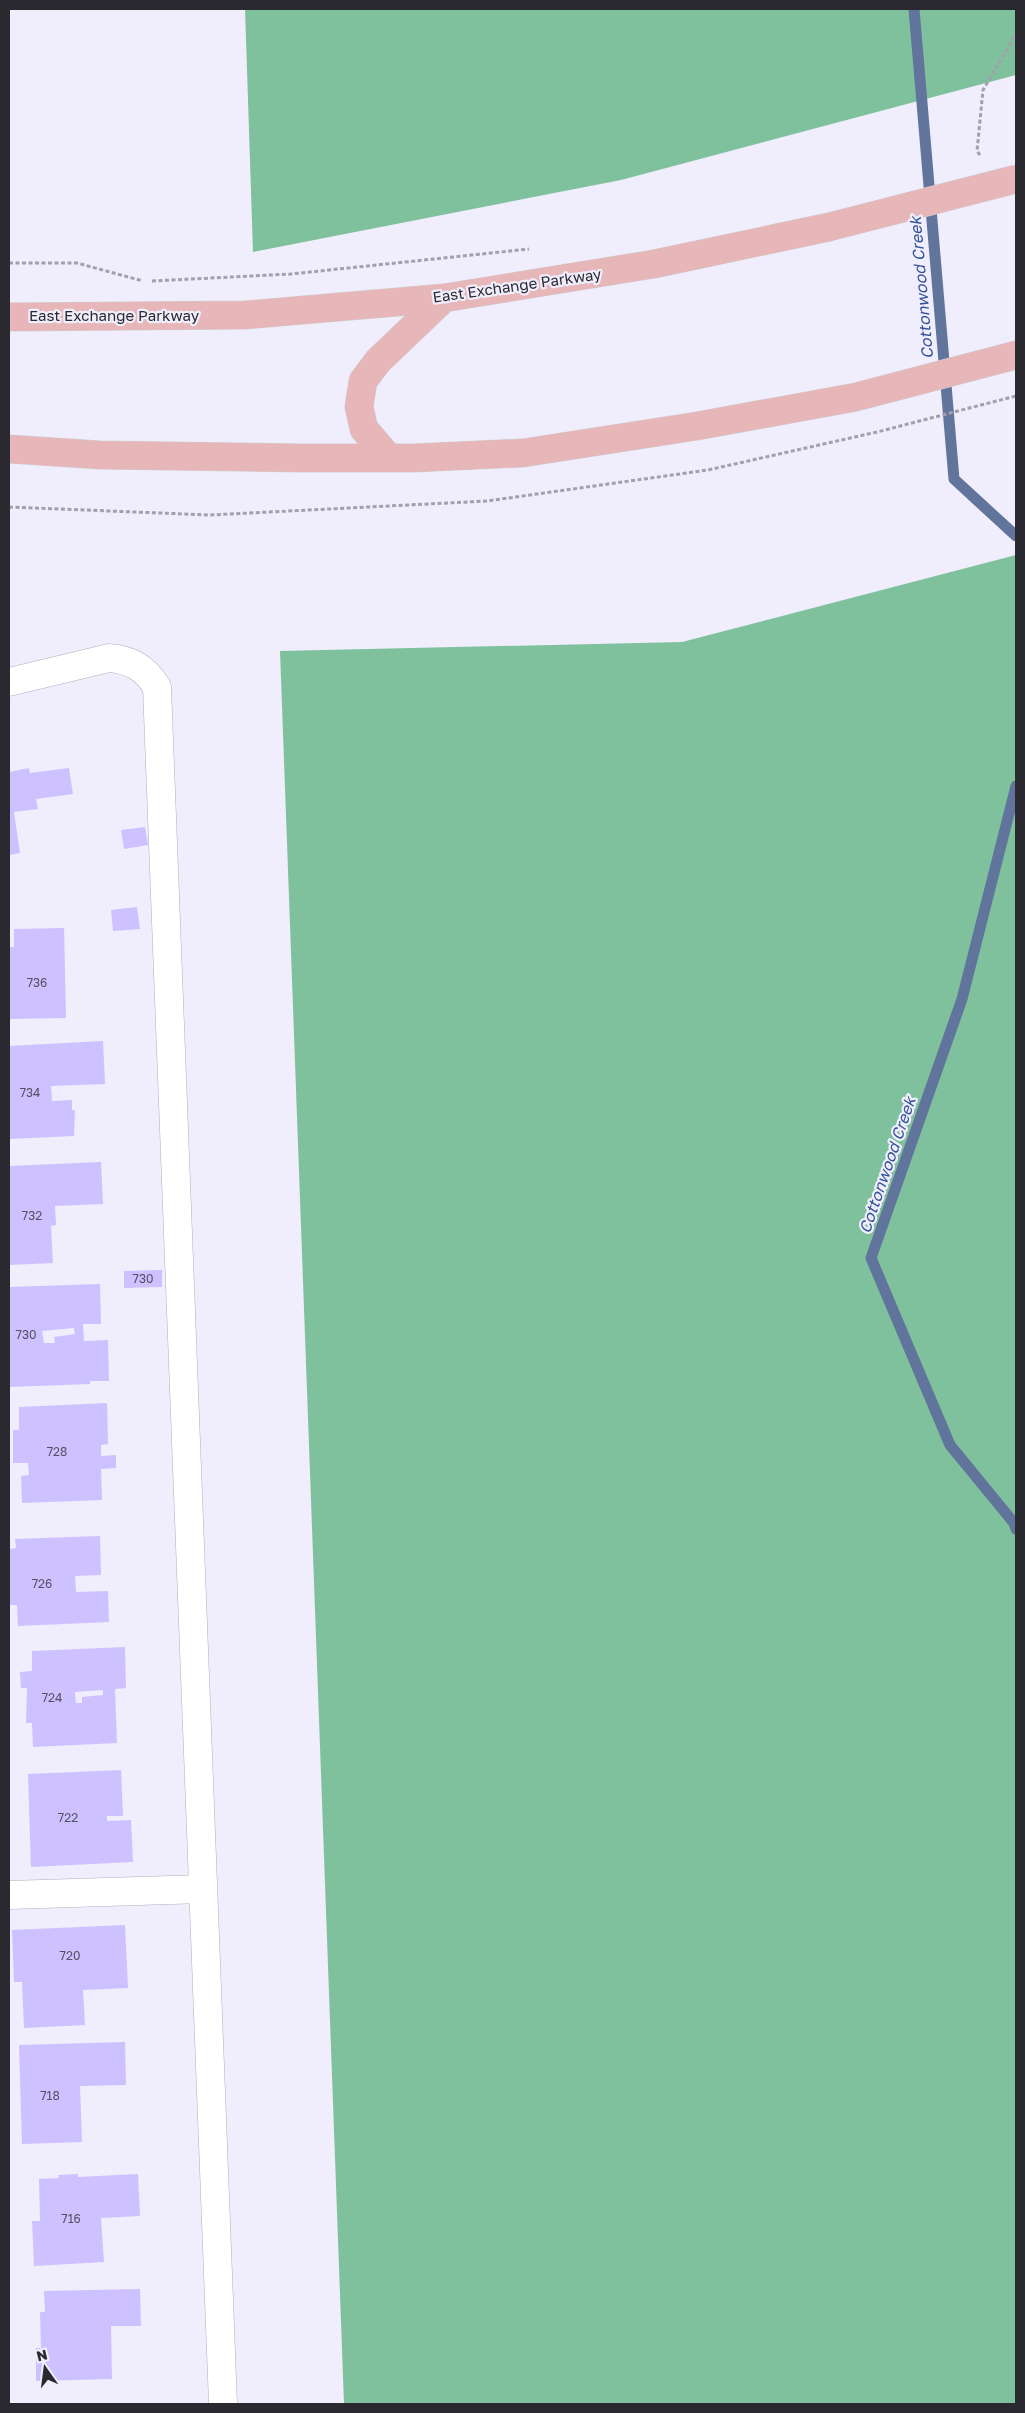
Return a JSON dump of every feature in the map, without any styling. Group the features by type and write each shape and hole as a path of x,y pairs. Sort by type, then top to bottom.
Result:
{"main road":[{"name":"East Exchange Parkway","path":"9,317 244,315 444,298 654,264 829,227 1016,179"},
{"path":"390,458 364,429 359,407 363,381 378,361 444,298"},
{"path":"9,449 100,455 390,458 523,453 698,426 856,397 1016,355"}],"street":[{"path":"9,682 109,658 124,659 138,665 149,674 157,687 223,2404"},
{"path":"9,1895 203,1890"}],"path":[{"path":"983,159 977,151 982,90 1016,34"},
{"path":"9,263 77,262 142,281 291,274 538,248"},
{"path":"9,507 210,515 290,513 487,501 708,470 878,432 1016,396"}],"green space":[{"path":"245,9 1016,9 1016,75 621,180 253,252"},
{"path":"1016,555 1016,2404 344,2404 280,651 682,642"}],"building":[{"path":"29,768 30,773 69,768 73,794 36,799 38,809 14,812 20,853 9,855 9,772"},
{"path":"145,827 148,845 124,849 121,830"},
{"path":"137,907 140,929 113,931 111,910"},
{"path":"64,928 66,1018 9,1019 9,947 14,947 14,929"},
{"path":"103,1041 105,1084 51,1086 52,1101 72,1100 72,1110 75,1110 74,1136 9,1139 9,1046"},
{"path":"101,1162 103,1204 55,1206 56,1225 51,1226 53,1263 9,1265 9,1166"},
{"path":"162,1270 162,1287 124,1288 124,1271"},
{"path":"100,1284 101,1324 83,1324 84,1341 108,1340 109,1381 90,1381 90,1384 9,1387 9,1287","holes":["74,1328 75,1334 54,1337 55,1343 44,1343 42,1331"]},
{"path":"107,1403 108,1444 101,1445 101,1456 116,1455 116,1468 101,1469 102,1500 22,1503 21,1476 29,1475 28,1463 13,1463 13,1430 19,1430 19,1407"},
{"path":"100,1536 101,1575 75,1576 76,1592 108,1591 109,1622 18,1626 17,1605 9,1605 9,1549 16,1548 15,1539"},
{"path":"125,1647 126,1688 115,1689 117,1743 33,1747 32,1723 26,1723 27,1688 21,1688 20,1672 32,1671 32,1651","holes":["103,1690 103,1695 82,1697 82,1703 76,1703 75,1692"]},
{"path":"121,1770 123,1816 107,1816 107,1821 131,1820 133,1862 31,1867 28,1774"},
{"path":"125,1925 128,1988 83,1990 85,2025 24,2028 22,1982 14,1982 12,1930"},
{"path":"125,2042 126,2085 80,2086 82,2142 22,2144 19,2045"},
{"path":"78,2174 78,2177 138,2174 140,2216 101,2218 104,2262 34,2266 32,2221 40,2221 39,2179 59,2178 58,2175"},
{"path":"140,2289 141,2326 111,2326 112,2379 36,2381 36,2348 41,2348 40,2312 45,2312 44,2291"}],"waterway":[{"name":"Cottonwood Creek","path":"914,9 954,479 1016,536"},
{"name":"Cottonwood Creek","path":"1016,786 962,999 871,1258 950,1445 1014,1523 1016,1529"}]}
